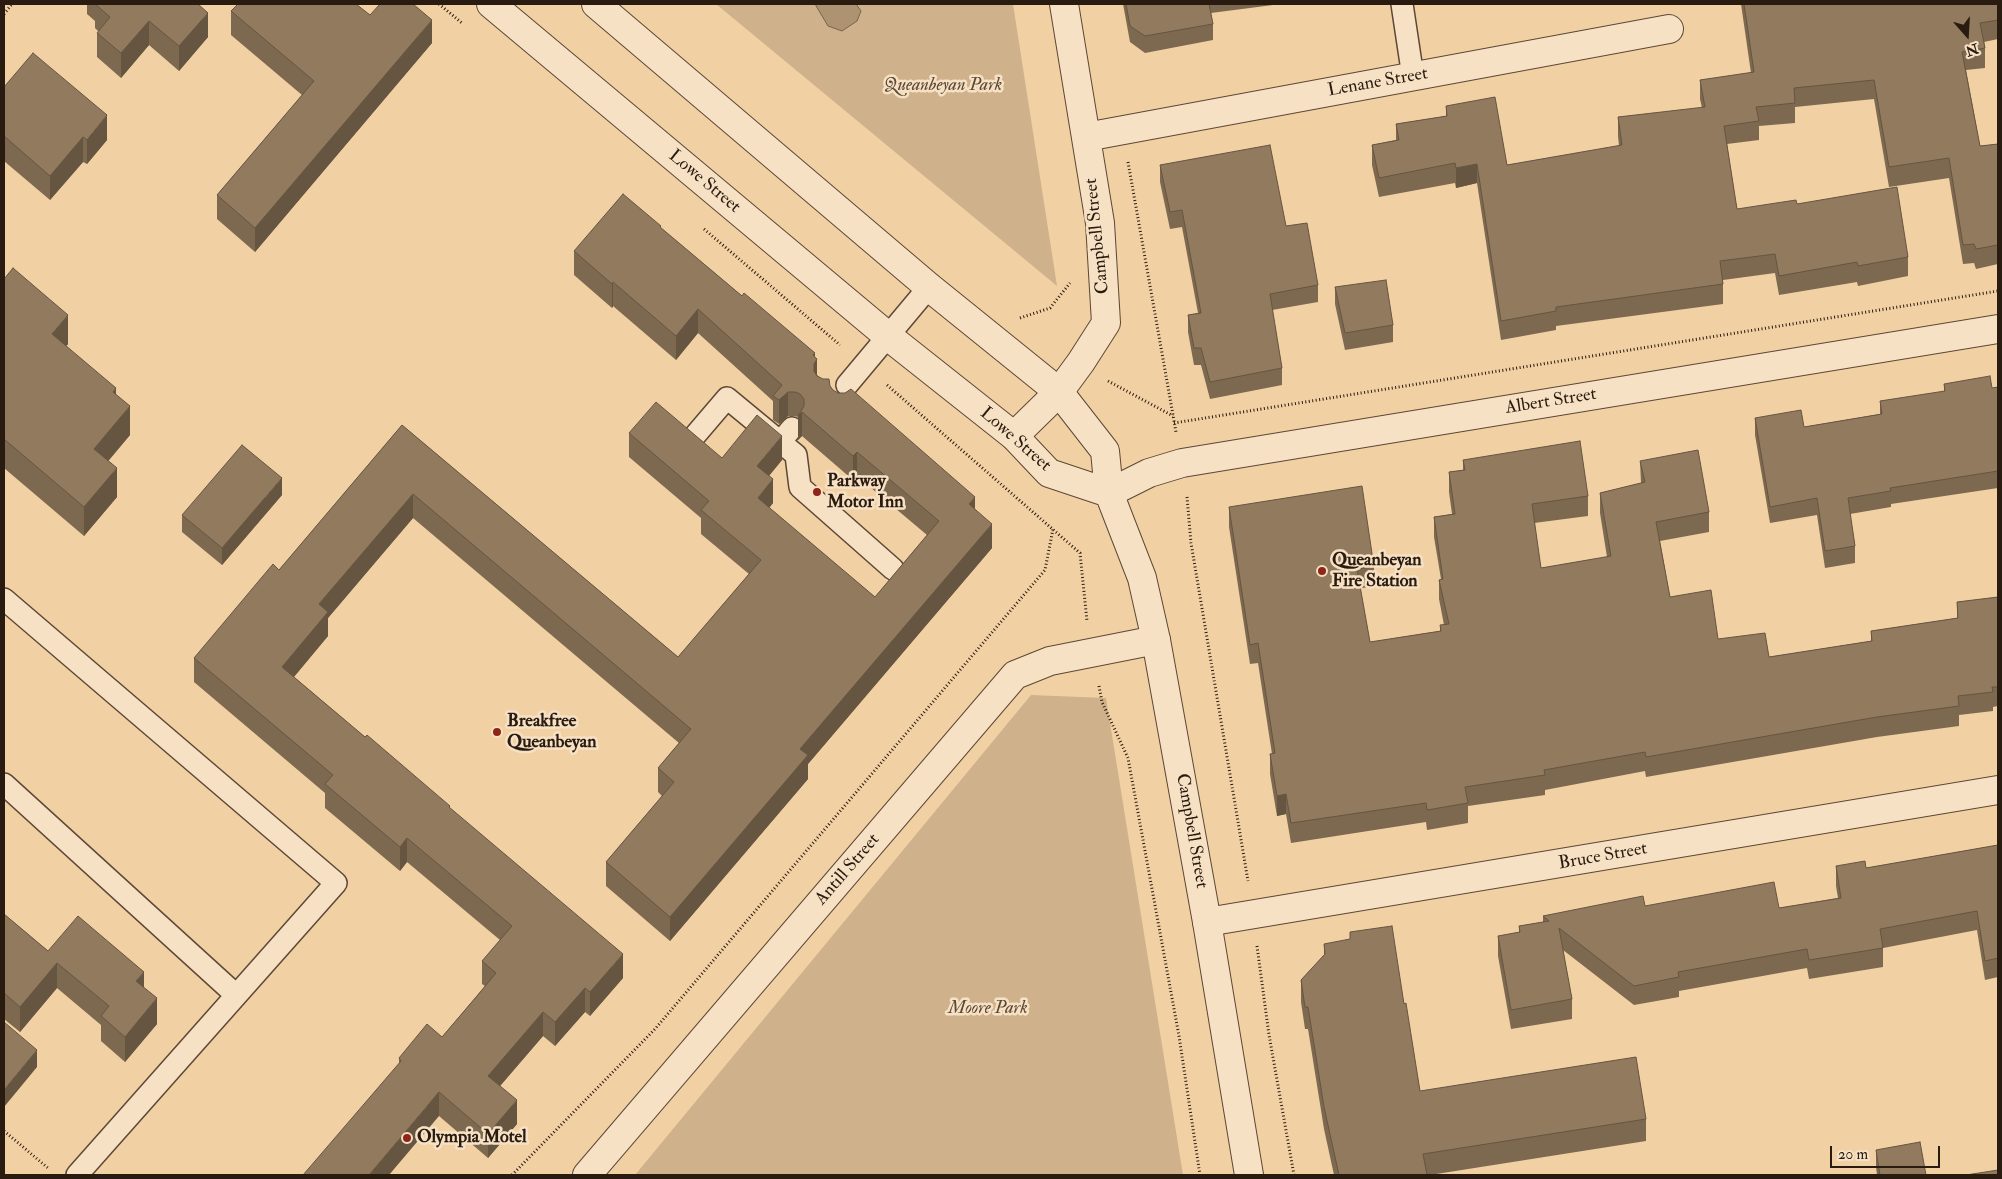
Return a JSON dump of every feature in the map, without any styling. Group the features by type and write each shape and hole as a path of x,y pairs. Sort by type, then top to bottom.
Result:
{"street":[{"name":"Lowe Street","path":"491,4 889,337 1014,436 1049,473 1109,493"},
{"path":"596,4 929,287 1058,392 1105,451 1109,493"},
{"name":"Campbell Street","path":"1014,436 1058,392 1082,362 1106,323 1100,223 1064,4"},
{"name":"Lenane Street","path":"1086,137 1669,29"},
{"name":"Albert Street","path":"1109,493 1149,474 1182,463 1998,329"},
{"name":"Campbell Street","path":"1109,493 1142,578 1156,640 1208,922 1249,1175"},
{"name":"Antill Street","path":"587,1175 1015,675 1050,661 1156,640"},
{"name":"Bruce Street","path":"1208,922 1998,790"}],"lane":[{"path":"1402,4 1413,76"},
{"path":"839,392 889,337 929,287"},
{"path":"692,440 727,398 794,442 800,487 893,569"},
{"path":"4,599 336,883 77,1175"},
{"path":"4,784 236,995"}],"path":[{"path":"4,14 12,4"},
{"path":"439,4 470,30"},
{"path":"1121,130 1182,463 1191,543 1253,916 1269,1035 1294,1175"},
{"path":"697,223 1080,553 1086,614 1102,702 1128,758 1179,1036 1200,1175"},
{"path":"1018,319 1050,308 1071,283 1071,274"},
{"path":"1174,423 1998,291"},
{"path":"512,1175 655,1029 1045,570 1053,528"},
{"path":"4,1131 49,1169"}],"green space":[{"name":"Queanbeyan Park","path":"716,4 1013,4 1057,286"},
{"name":"Moore Park","path":"1031,695 1106,698 1183,1175 635,1175"}],"shaded area":[{"path":"815,4 856,4 861,11 857,21 842,31 828,26"}],"building":[{"path":"95,4 198,4 208,13 179,46 149,21 121,53 97,33 110,17"},
{"path":"238,4 356,4 370,15 380,4 413,4 432,20 255,228 217,195 314,81 231,11"},
{"path":"1126,4 1209,4 1213,24 1145,36 1130,26"},
{"path":"1744,4 1998,4 1998,20 1980,23 1985,48 1962,52 1980,146 1998,144 1998,245 1976,249 1974,244 1963,245 1949,158 1889,167 1874,80 1794,88 1795,103 1756,107 1759,121 1724,126 1737,209 1796,200 1797,204 1897,187 1908,257 1858,266 1857,262 1779,276 1775,254 1720,261 1723,284 1556,307 1556,311 1501,321 1477,164 1456,168 1455,163 1379,178 1372,145 1399,140 1396,124 1447,116 1446,106 1495,97 1507,165 1622,145 1618,117 1705,107 1700,80 1754,72"},
{"path":"33,53 107,115 87,140 83,137 50,176 4,136 4,87"},
{"path":"1270,145 1286,226 1307,223 1318,285 1270,294 1282,368 1210,382 1201,348 1194,348 1188,315 1201,313 1182,210 1170,212 1160,165"},
{"path":"623,194 742,296 744,293 815,353 813,355 817,359 814,364 814,371 817,376 829,379 830,386 838,393 845,393 851,389 975,497 969,504 992,524 800,749 808,755 670,917 606,862 674,782 658,768 691,729 413,494 319,604 328,612 282,667 365,737 367,735 623,954 590,992 585,988 555,1022 543,1012 488,1076 517,1100 488,1134 439,1092 369,1175 303,1175 401,1061 399,1058 427,1024 442,1037 477,996 496,973 482,961 512,926 407,838 400,847 325,784 333,775 194,658 273,564 279,570 402,425 678,657 761,560 701,510 709,501 629,433 656,402 722,458 757,415 782,436 757,466 773,479 758,498 875,597 939,521 857,452 853,456 802,412 798,416 804,406 804,399 800,394 788,392 779,400 773,396 782,385 698,309 676,336 574,251"},
{"path":"13,268 68,315 52,334 116,388 113,392 130,406 94,449 117,468 84,507 4,439 4,279"},
{"path":"1386,280 1393,325 1345,333 1335,287"},
{"path":"1990,376 1992,388 1998,387 1998,471 1890,488 1891,491 1848,498 1855,546 1825,551 1817,498 1770,507 1755,418 1801,410 1804,427 1882,414 1880,401 1945,391 1944,384"},
{"path":"1580,441 1588,496 1532,504 1541,568 1611,556 1600,493 1645,482 1640,461 1698,450 1709,512 1656,522 1670,597 1711,590 1718,639 1765,633 1769,657 1872,641 1871,631 1958,618 1957,602 1998,597 1998,687 1992,687 1993,692 1958,696 1959,706 1877,717 1646,757 1645,752 1544,770 1545,775 1465,787 1468,803 1427,810 1426,803 1291,823 1286,794 1277,796 1270,754 1275,753 1258,643 1250,645 1229,507 1362,486 1374,567 1357,569 1370,642 1441,631 1440,625 1449,624 1439,580 1443,579 1434,517 1455,514 1449,472 1465,470 1463,460"},
{"path":"242,445 282,478 222,548 182,515"},
{"path":"1998,845 1998,958 1985,961 1977,911 1880,929 1883,948 1809,960 1807,949 1678,972 1679,977 1634,986 1559,928 1572,999 1511,1010 1498,936 1520,932 1519,926 1549,921 1543,916 1643,896 1645,906 1774,882 1779,908 1841,898 1836,866 1865,861 1866,868"},
{"path":"4,914 48,951 78,916 144,972 136,981 157,998 125,1037 101,1016 109,1006 57,963 20,1007 4,993"},
{"path":"1392,926 1420,1091 1636,1057 1646,1119 1423,1154 1427,1175 1339,1175 1324,1107 1308,1007 1305,1007 1301,980 1325,954 1324,944 1350,939 1350,932"},
{"path":"4,1022 37,1050 4,1090"},
{"path":"1920,1142 1926,1175 1880,1175 1876,1150"},
{"path":"1998,1170 1998,1175 1966,1175"}],"place":[{"name":"Parkway Motor Inn","path":"817,492"},
{"name":"Queanbeyan Fire Station","path":"1322,571"},
{"name":"Breakfree Queanbeyan","path":"497,732"},
{"name":"Olympia Motel","path":"407,1138"}]}
